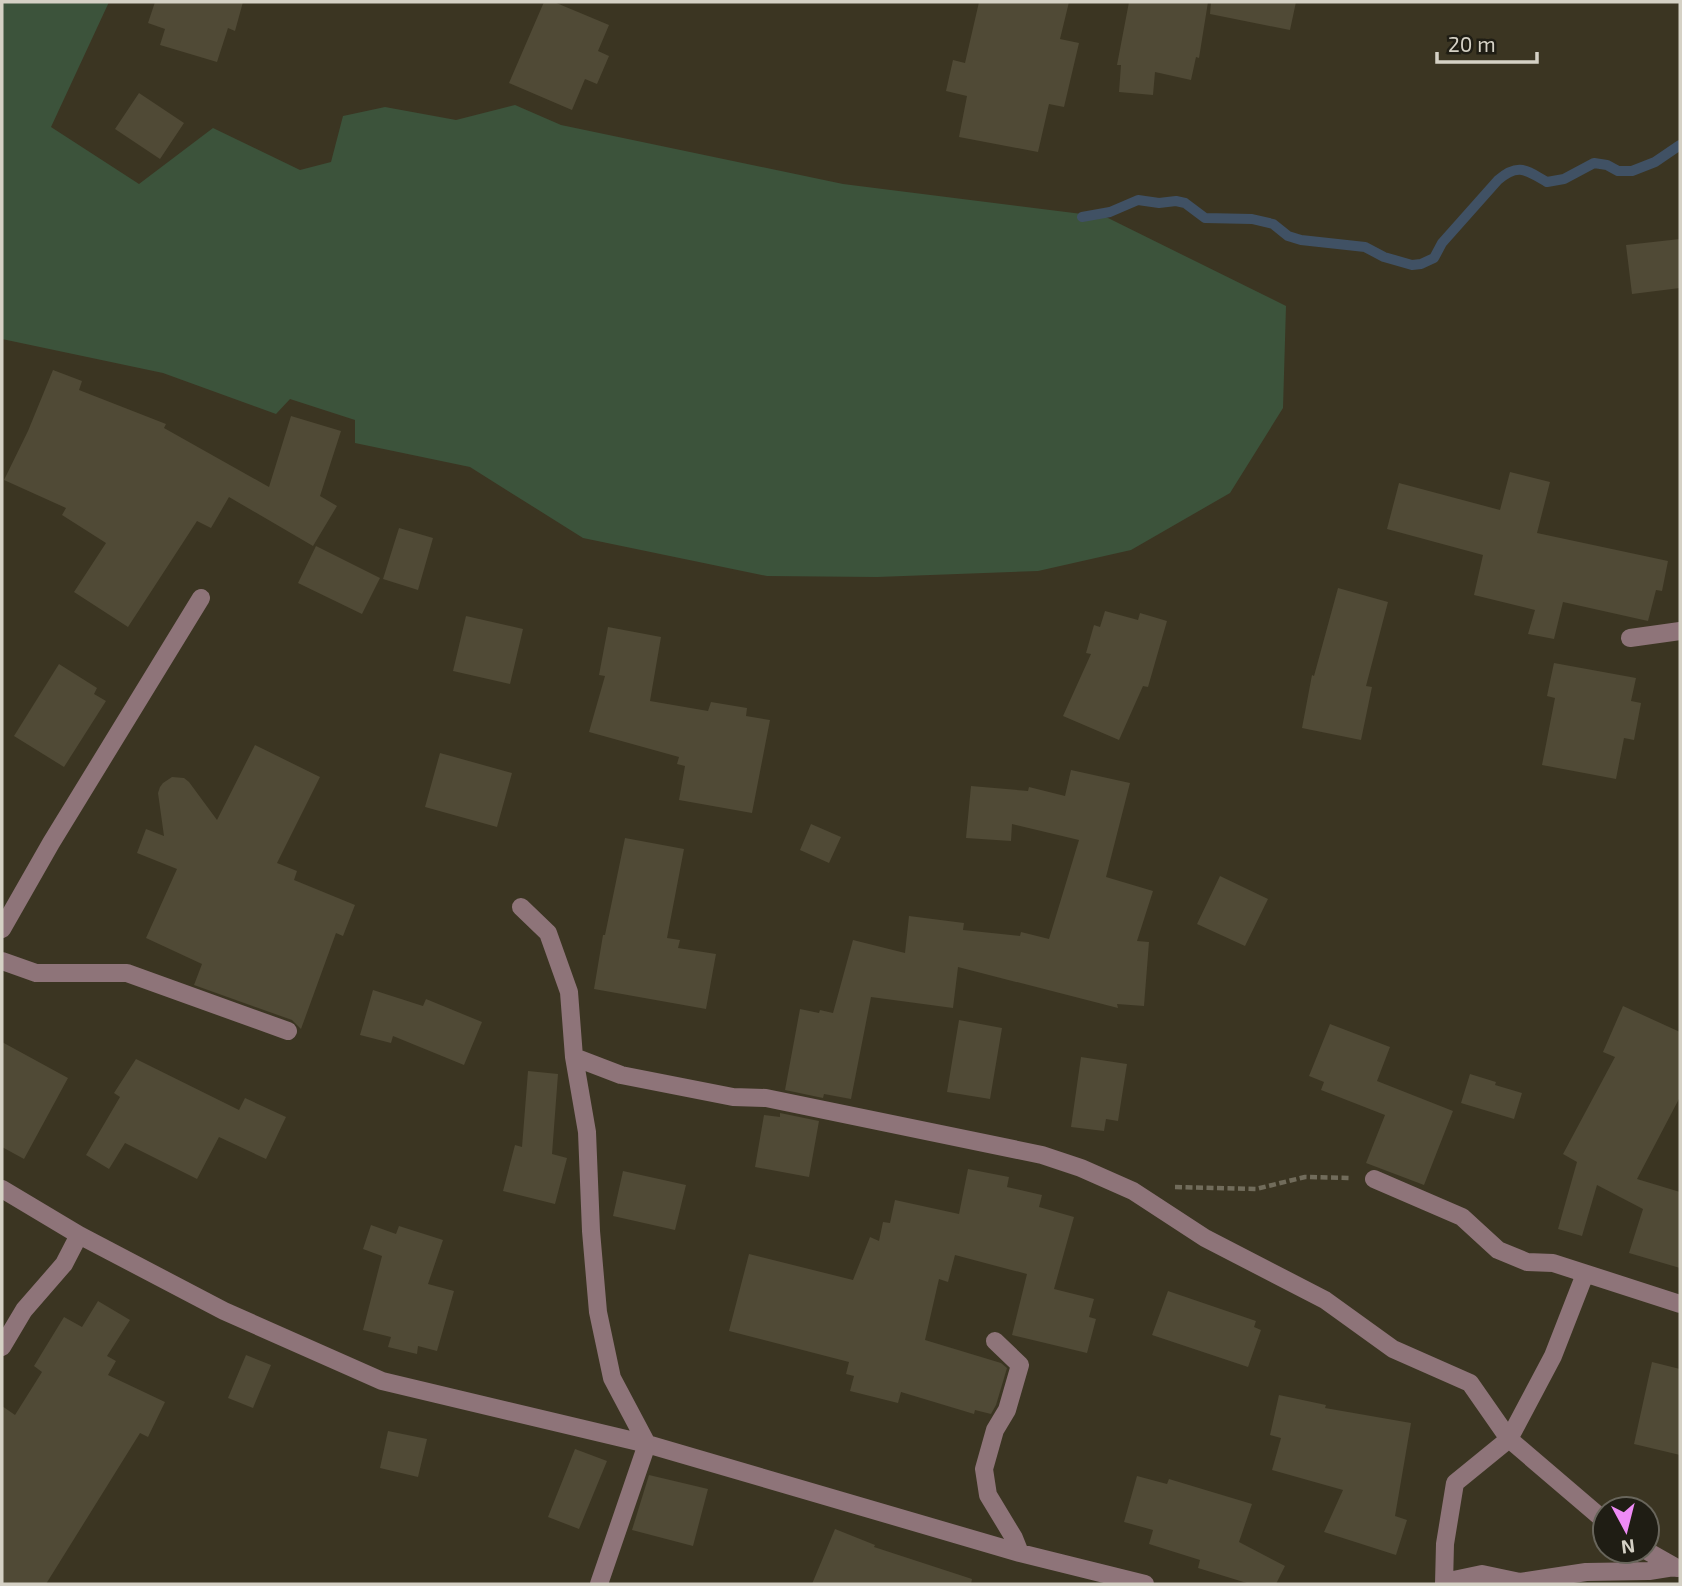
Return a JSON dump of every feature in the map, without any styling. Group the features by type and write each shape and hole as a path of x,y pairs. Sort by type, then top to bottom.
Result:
{"street":[{"path":"2,929 51,843 201,598"},
{"path":"1630,638 1680,631"},
{"path":"521,907 548,933 569,992 574,1057 587,1132 598,1311 612,1378 647,1444 599,1584"},
{"path":"2,961 36,973 127,973 288,1031"},
{"path":"574,1057 621,1075 733,1097 766,1098 1042,1155 1081,1168 1133,1191 1205,1238 1325,1300 1393,1349 1470,1383 1509,1439 1591,1509"},
{"path":"1374,1179 1462,1217 1498,1250 1527,1262 1553,1264 1680,1304"},
{"path":"2,1189 79,1235 224,1311 382,1381 647,1444 1020,1553 1145,1584"},
{"path":"2,1347 24,1310 64,1264 79,1235"},
{"path":"1586,1274 1553,1356 1509,1439 1455,1483 1445,1544 1444,1583 1482,1574 1520,1582 1586,1572 1677,1568"},
{"path":"995,1341 1020,1365 1007,1410 995,1430 984,1469 988,1495 1020,1553"},
{"path":"1661,1559 1677,1568"}],"path":[{"path":"1133,1191 1139,1188 1256,1189 1305,1177 1374,1179"}],"green space":[{"path":"2,2 109,2 51,127 139,184 213,128 300,170 331,162 343,116 385,107 456,120 515,105 561,125 843,184 1106,217 1286,306 1283,408 1230,493 1131,550 1038,571 877,577 767,576 583,538 470,467 355,443 355,420 290,399 276,414 163,373 2,339"}],"building":[{"path":"155,2 243,2 235,31 228,28 217,62 160,45 165,29 148,23"},
{"path":"544,2 554,2 609,25 598,51 609,56 597,84 585,79 572,110 509,83"},
{"path":"979,2 1069,2 1060,39 1079,43 1064,107 1049,104 1038,152 959,137 967,96 946,91 953,60 965,63"},
{"path":"1129,2 1208,2 1199,58 1196,57 1191,80 1155,72 1153,95 1119,92 1121,65 1117,65"},
{"path":"1211,2 1296,2 1290,30 1210,14"},
{"path":"139,93 184,123 160,159 115,129"},
{"path":"1680,239 1680,288 1632,294 1626,245"},
{"path":"53,370 82,381 79,390 166,424 164,428 269,487 291,416 341,431 320,496 337,506 313,546 229,497 211,528 197,521 128,627 74,592 106,543 62,515 66,508 4,480"},
{"path":"1510,472 1550,482 1537,533 1668,561 1662,591 1656,590 1648,621 1563,602 1554,639 1528,634 1535,610 1474,595 1483,555 1387,529 1399,483 1500,510"},
{"path":"399,528 433,538 418,590 383,579"},
{"path":"316,546 380,578 362,614 298,583"},
{"path":"1338,588 1388,602 1366,686 1372,687 1361,740 1302,728 1312,675 1314,676"},
{"path":"1105,611 1138,620 1140,613 1167,621 1148,687 1143,686 1119,740 1063,716 1091,654 1086,653 1094,625 1100,627"},
{"path":"466,616 523,629 510,684 453,671"},
{"path":"608,627 661,637 650,701 708,711 711,702 747,708 746,716 770,720 752,813 679,800 685,766 677,764 679,757 589,732 605,676 599,675"},
{"path":"1554,663 1636,678 1631,701 1641,703 1634,740 1624,738 1616,779 1542,765 1555,698 1547,696"},
{"path":"59,664 97,688 94,694 106,701 64,767 14,736"},
{"path":"255,745 320,777 277,863 297,871 294,880 355,905 343,936 336,933 301,1029 292,1020 194,985 202,964 146,938 177,869 137,853 146,829 164,836 158,793 160,787 172,777 184,778 217,820"},
{"path":"440,753 512,773 497,827 425,807"},
{"path":"1071,770 1130,783 1106,877 1153,891 1137,941 1149,942 1144,1006 1117,1004 1118,1008 958,967 953,1008 871,997 851,1099 824,1094 823,1098 785,1090 800,1009 833,1013 853,940 905,953 909,916 964,923 963,930 1020,936 1021,932 1049,939 1079,840 1012,824 1011,841 966,838 971,786 1028,791 1029,787 1065,796"},
{"path":"811,824 841,837 829,863 800,850"},
{"path":"625,838 684,849 667,938 680,940 678,948 716,954 706,1009 594,989"},
{"path":"1220,876 1268,899 1245,946 1197,924"},
{"path":"373,990 423,1006 426,999 482,1022 464,1065 393,1036 391,1043 360,1035"},
{"path":"1623,1006 1680,1032 1680,1097 1637,1179 1680,1192 1680,1268 1629,1253 1643,1209 1597,1185 1582,1236 1558,1229 1577,1162 1563,1154 1615,1057 1603,1052"},
{"path":"959,1020 1002,1028 990,1099 947,1092"},
{"path":"1330,1024 1390,1047 1377,1081 1453,1111 1424,1185 1366,1163 1385,1115 1321,1090 1324,1082 1309,1076"},
{"path":"2,1042 68,1078 24,1159 2,1147"},
{"path":"1081,1057 1127,1064 1118,1121 1106,1119 1104,1131 1071,1127"},
{"path":"136,1059 239,1110 245,1098 286,1117 266,1159 219,1137 197,1179 125,1143 109,1169 86,1155 120,1097 114,1093"},
{"path":"528,1071 558,1074 552,1154 567,1158 555,1204 503,1191 515,1145 522,1147"},
{"path":"1470,1074 1522,1093 1514,1119 1461,1103"},
{"path":"780,1113 819,1121 809,1177 755,1167 764,1115 780,1117"},
{"path":"968,1169 1009,1177 1007,1187 1042,1195 1039,1207 1074,1217 1054,1289 1094,1299 1089,1317 1096,1319 1087,1353 1012,1335 1027,1274 955,1255 948,1282 939,1279 925,1340 1001,1363 1007,1368 991,1414 975,1410 974,1414 901,1392 898,1403 850,1391 854,1376 846,1374 849,1362 729,1331 749,1254 853,1280 870,1237 879,1241 883,1222 890,1223 895,1200 959,1214"},
{"path":"623,1171 686,1185 675,1230 613,1216"},
{"path":"371,1225 396,1234 399,1226 443,1240 428,1284 454,1291 437,1351 418,1346 417,1354 388,1347 391,1337 363,1330 382,1256 363,1249"},
{"path":"1168,1291 1256,1321 1254,1327 1261,1330 1248,1367 1152,1335"},
{"path":"98,1301 130,1320 107,1356 116,1361 108,1375 165,1402 148,1437 140,1433 46,1584 2,1584 2,1406 15,1415 42,1372 34,1366 64,1317 82,1327"},
{"path":"246,1355 271,1365 253,1408 228,1398"},
{"path":"1652,1362 1680,1369 1680,1455 1634,1444"},
{"path":"1279,1395 1326,1405 1325,1408 1411,1423 1395,1516 1407,1520 1396,1555 1324,1532 1343,1490 1272,1470 1281,1438 1270,1435"},
{"path":"388,1431 427,1439 418,1477 380,1468"},
{"path":"575,1449 607,1461 579,1529 548,1517"},
{"path":"649,1475 708,1489 693,1546 632,1530"},
{"path":"1137,1476 1167,1484 1169,1479 1252,1504 1239,1542 1285,1566 1276,1584 1250,1584 1198,1568 1200,1560 1149,1544 1153,1530 1124,1522"},
{"path":"835,1529 875,1545 874,1547 972,1579 971,1584 812,1584"}],"waterway":[{"path":"1082,217 1110,212 1138,200 1159,203 1176,201 1185,203 1205,218 1252,219 1273,224 1288,236 1301,240 1365,247 1384,257 1412,265 1421,264 1434,258 1442,243 1505,174 1523,170 1547,182 1564,179 1594,163 1607,165 1618,171 1632,171 1655,162 1680,145"}]}
